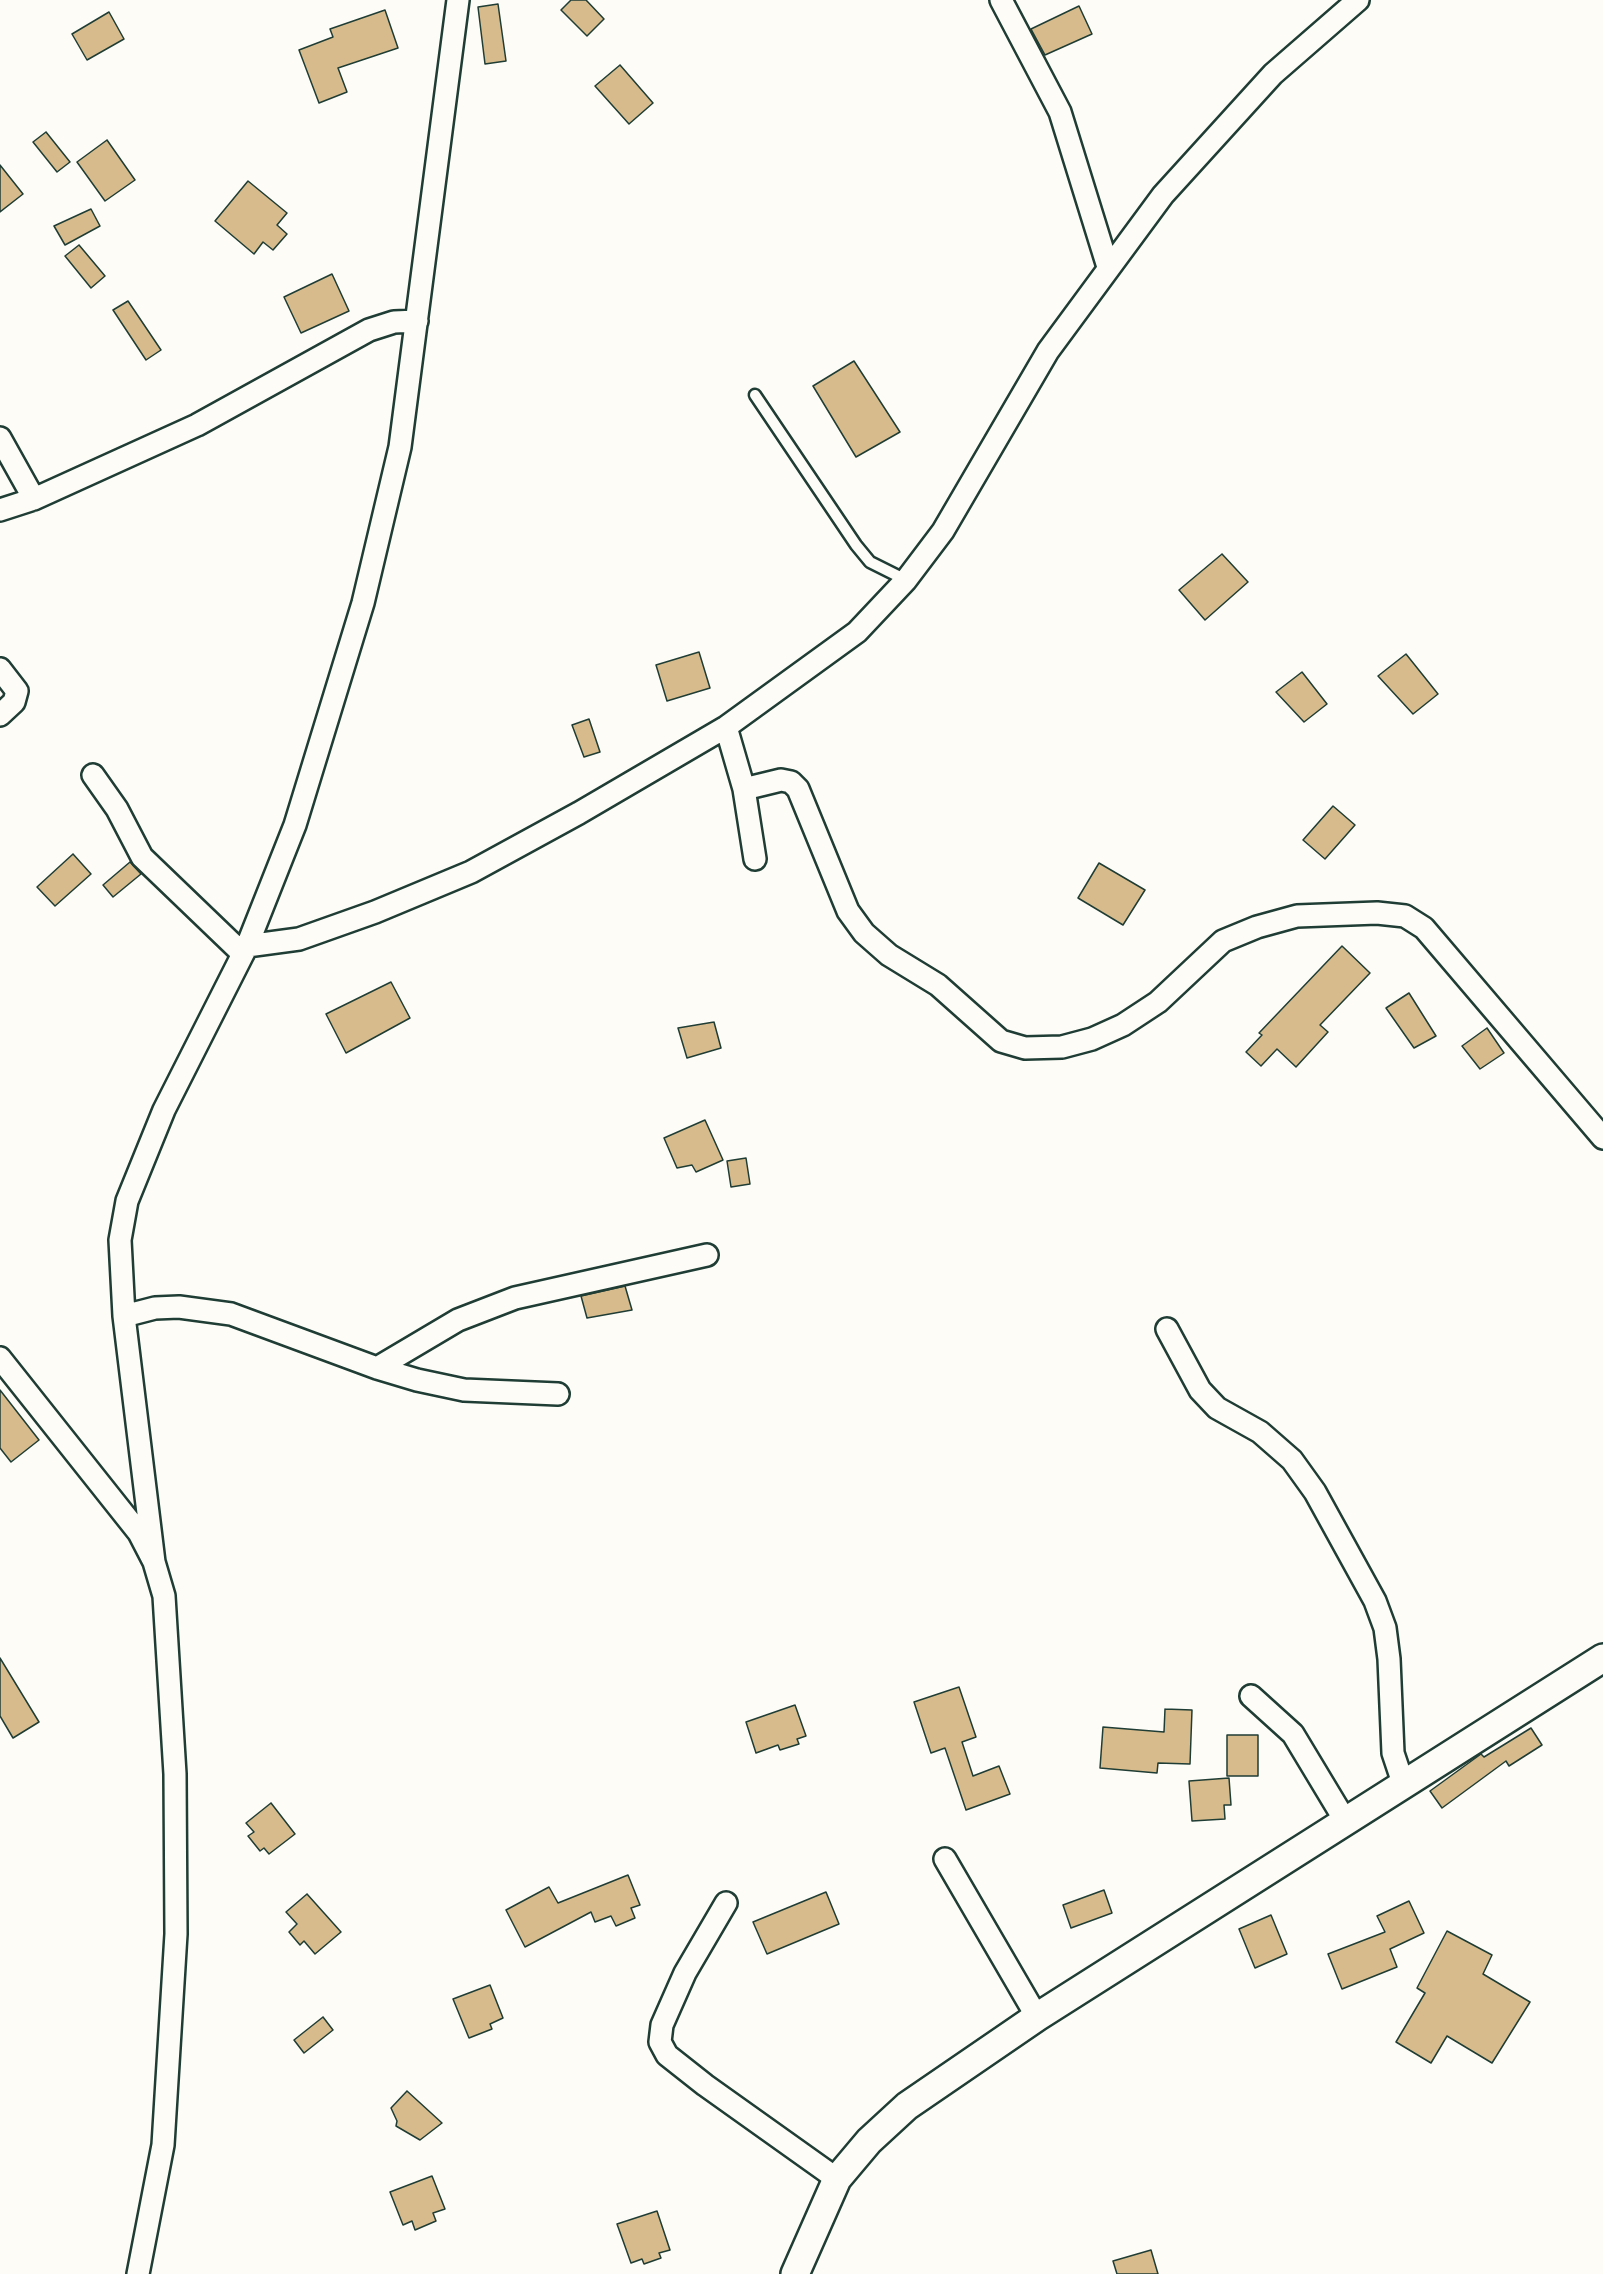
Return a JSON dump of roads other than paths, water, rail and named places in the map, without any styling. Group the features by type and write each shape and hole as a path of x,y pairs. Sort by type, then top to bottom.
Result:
{"street":[{"path":"138,2274 163,2145 176,1934 175,1774 164,1596 154,1562 124,1316 120,1240 127,1201 164,1110 245,950 295,825 363,603 400,447 458,0"},
{"path":"1001,0 1060,112 1108,267"},
{"path":"245,950 299,939 375,912 471,872 579,813 726,727 857,632 906,580 944,531 1048,351 1163,195 1273,74 1358,0"},
{"path":"0,510 34,499 197,425 369,330 394,322 417,321"},
{"path":"0,438 34,499"},
{"path":"0,669 17,691 14,702 0,715"},
{"path":"726,727 744,789 755,859"},
{"path":"93,775 117,809 142,857 245,950"},
{"path":"744,789 781,780 791,783 798,789 848,911 864,933 889,955 938,985 1001,1041 1025,1048 1062,1047 1112,1030 1158,1002 1223,941 1257,927 1297,916 1377,914 1405,916 1424,928 1603,1138"},
{"path":"377,1368 458,1320 514,1298 706,1255"},
{"path":"124,1316 155,1308 179,1307 231,1314 377,1368 464,1390 558,1394"},
{"path":"1167,1329 1200,1390 1217,1408 1260,1432 1292,1460 1315,1491 1375,1601 1385,1628 1389,1659 1393,1753 1404,1786"},
{"path":"0,1358 139,1533 154,1562"},
{"path":"795,2274 837,2179 869,2141 907,2106 1037,2017 1603,1658"},
{"path":"1251,1696 1293,1734 1346,1822"},
{"path":"945,1859 1037,2017"},
{"path":"726,1903 685,1973 662,2025 660,2042 667,2055 705,2085 837,2179"}],"lane":[{"path":"755,395 856,545 870,562 906,580"}]}
